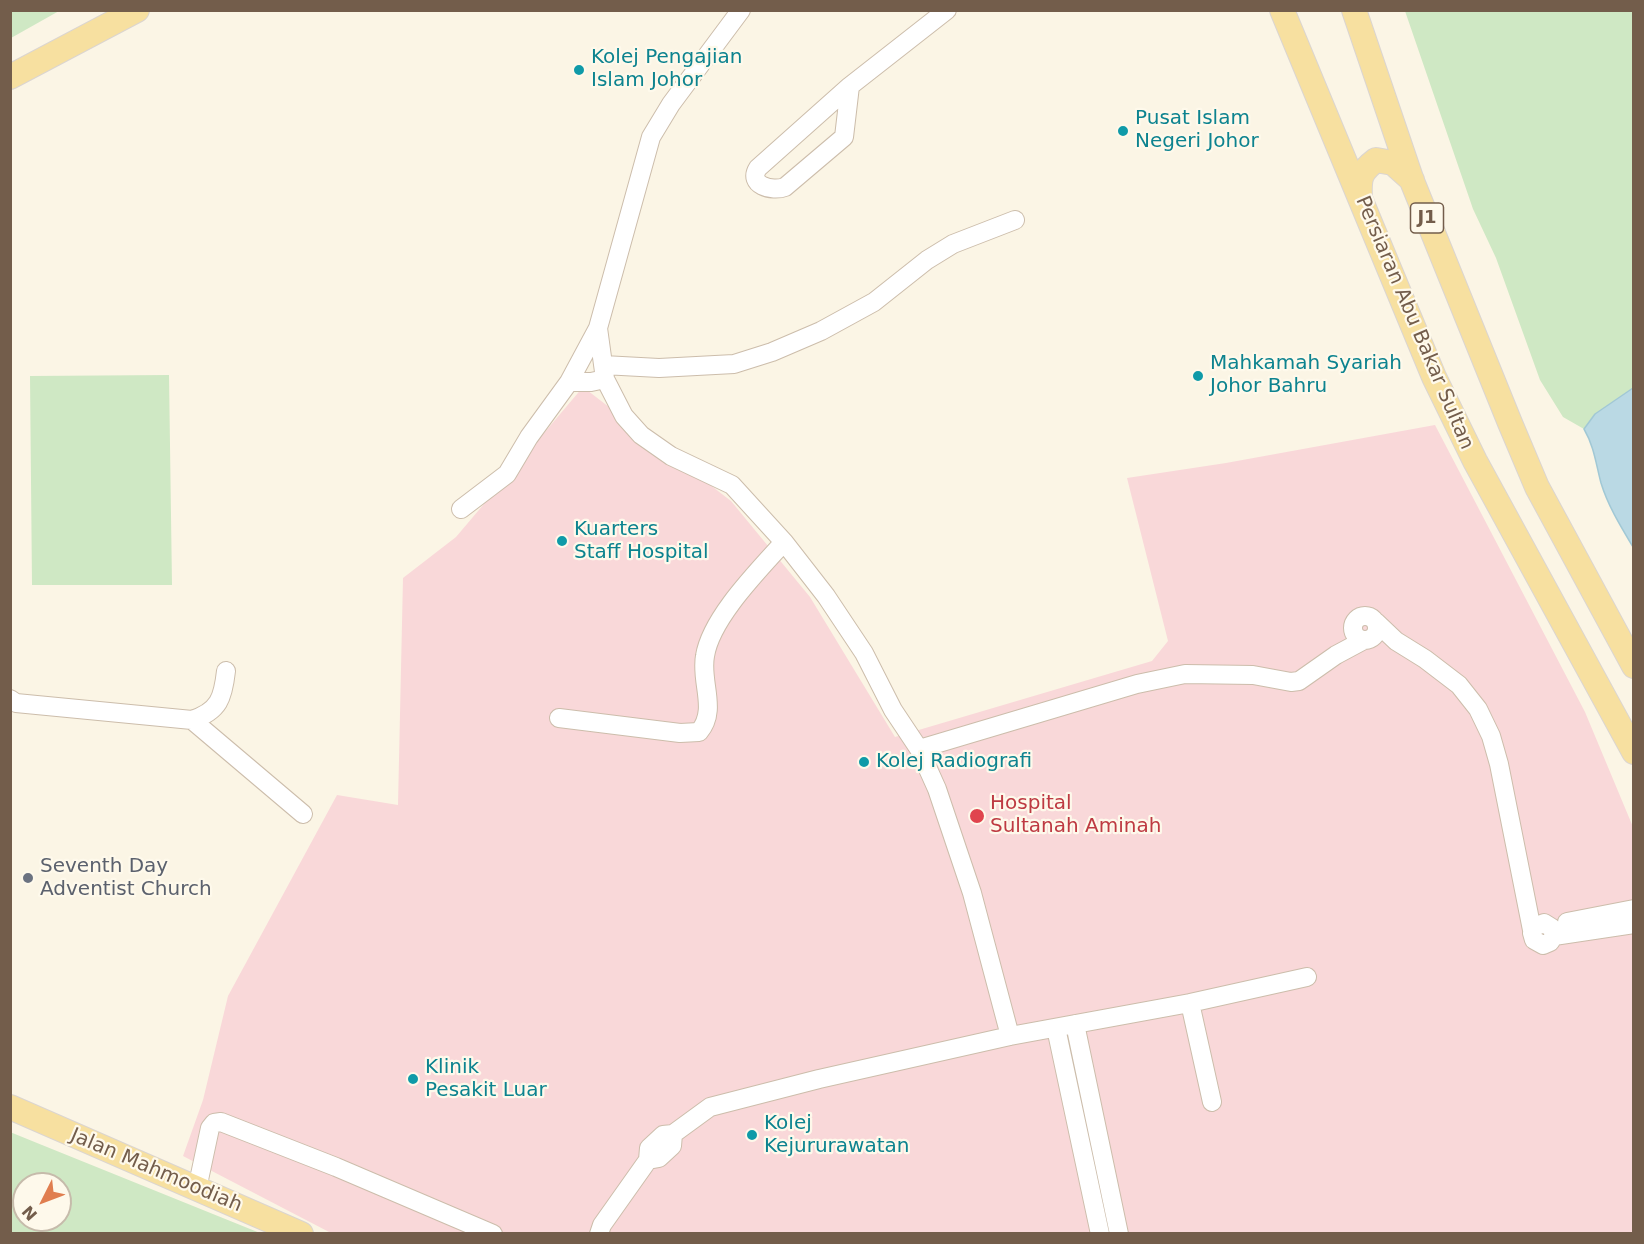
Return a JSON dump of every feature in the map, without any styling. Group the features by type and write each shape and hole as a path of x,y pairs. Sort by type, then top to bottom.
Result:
{"main road":[{"path":"10,77 137,10"},
{"name":"Persiaran Abu Bakar Sultan","path":"1282,10 1434,377 1475,461 1634,752"},
{"name":"J1","path":"1354,10 1412,181 1538,487 1634,666"},
{"path":"10,97 16,87 41,62"},
{"path":"1360,198 1359,185 1362,172 1376,160 1393,163 1412,181"},
{"name":"Jalan Mahmoodiah","path":"10,1107 301,1233"}],"street":[{"path":"462,509 507,474 529,437 569,382 598,328 651,137 670,104 741,10"},
{"path":"850,86 844,137 785,187 777,189 759,185 754,174 758,168 850,86 947,10"},
{"path":"569,382 591,382 604,372 734,364 772,352 821,331 874,302 927,260 953,244 1015,220"},
{"path":"598,328 604,372 624,416 641,435 671,456 732,485 784,542 826,596 864,653 892,710 919,749 937,789 972,893 1010,1036"},
{"path":"559,718 680,733 699,732 707,723 709,710 704,677 705,656 713,630 748,582 784,542"},
{"path":"919,749 1137,684 1185,674 1253,675 1291,682 1299,681 1336,655 1353,647 1366,632 1396,641 1425,659 1459,685 1469,696 1491,736 1545,930"},
{"path":"10,699 16,703 192,720 204,716 215,707 222,696 226,672"},
{"path":"192,720 303,814"},
{"path":"1545,930 1634,909"},
{"path":"1545,930 1634,924"},
{"path":"599,1233 602,1225 648,1160 659,1158 672,1146 673,1134 710,1107 819,1079 1010,1036 1190,1003 1307,977"},
{"path":"1190,1003 1212,1102"},
{"path":"1075,1024 1119,1233"},
{"path":"1056,1028 1100,1233"},
{"path":"197,1189 210,1128 213,1123 221,1122 493,1233"}],"shaded area":[{"name":"Hospital Sultanah Aminah","path":"583,387 731,501 810,597 895,737 1152,661 1168,641 1127,478 1226,463 1435,425 1585,712 1633,827 1633,1233 331,1233 183,1156 203,1100 228,996 337,795 398,805 403,578 456,537"}],"green space":[{"path":"11,10 59,10 59,11 11,38"},
{"path":"1405,11 1633,11 1633,388 1595,414 1584,429 1563,417 1540,380 1496,258 1473,209"},
{"path":"169,375 172,585 32,585 30,376"},
{"path":"10,1132 260,1233 11,1233"}],"water":[{"path":"1633,388 1633,547 1607,500 1584,429 1595,414"}],"place":[{"name":"Kolej Pengajian Islam Johor","path":"579,70"},
{"name":"Pusat Islam Negeri Johor","path":"1123,131"},
{"name":"Mahkamah Syariah Johor Bahru","path":"1198,376"},
{"name":"Kuarters Staff Hospital","path":"562,541"},
{"name":"Kolej Radiografi","path":"864,762"},
{"name":"Hospital Sultanah Aminah","path":"977,816"},
{"name":"Seventh Day Adventist Church","path":"28,878"},
{"name":"Klinik Pesakit Luar","path":"413,1079"},
{"name":"Kolej Kejururawatan","path":"752,1135"}]}
